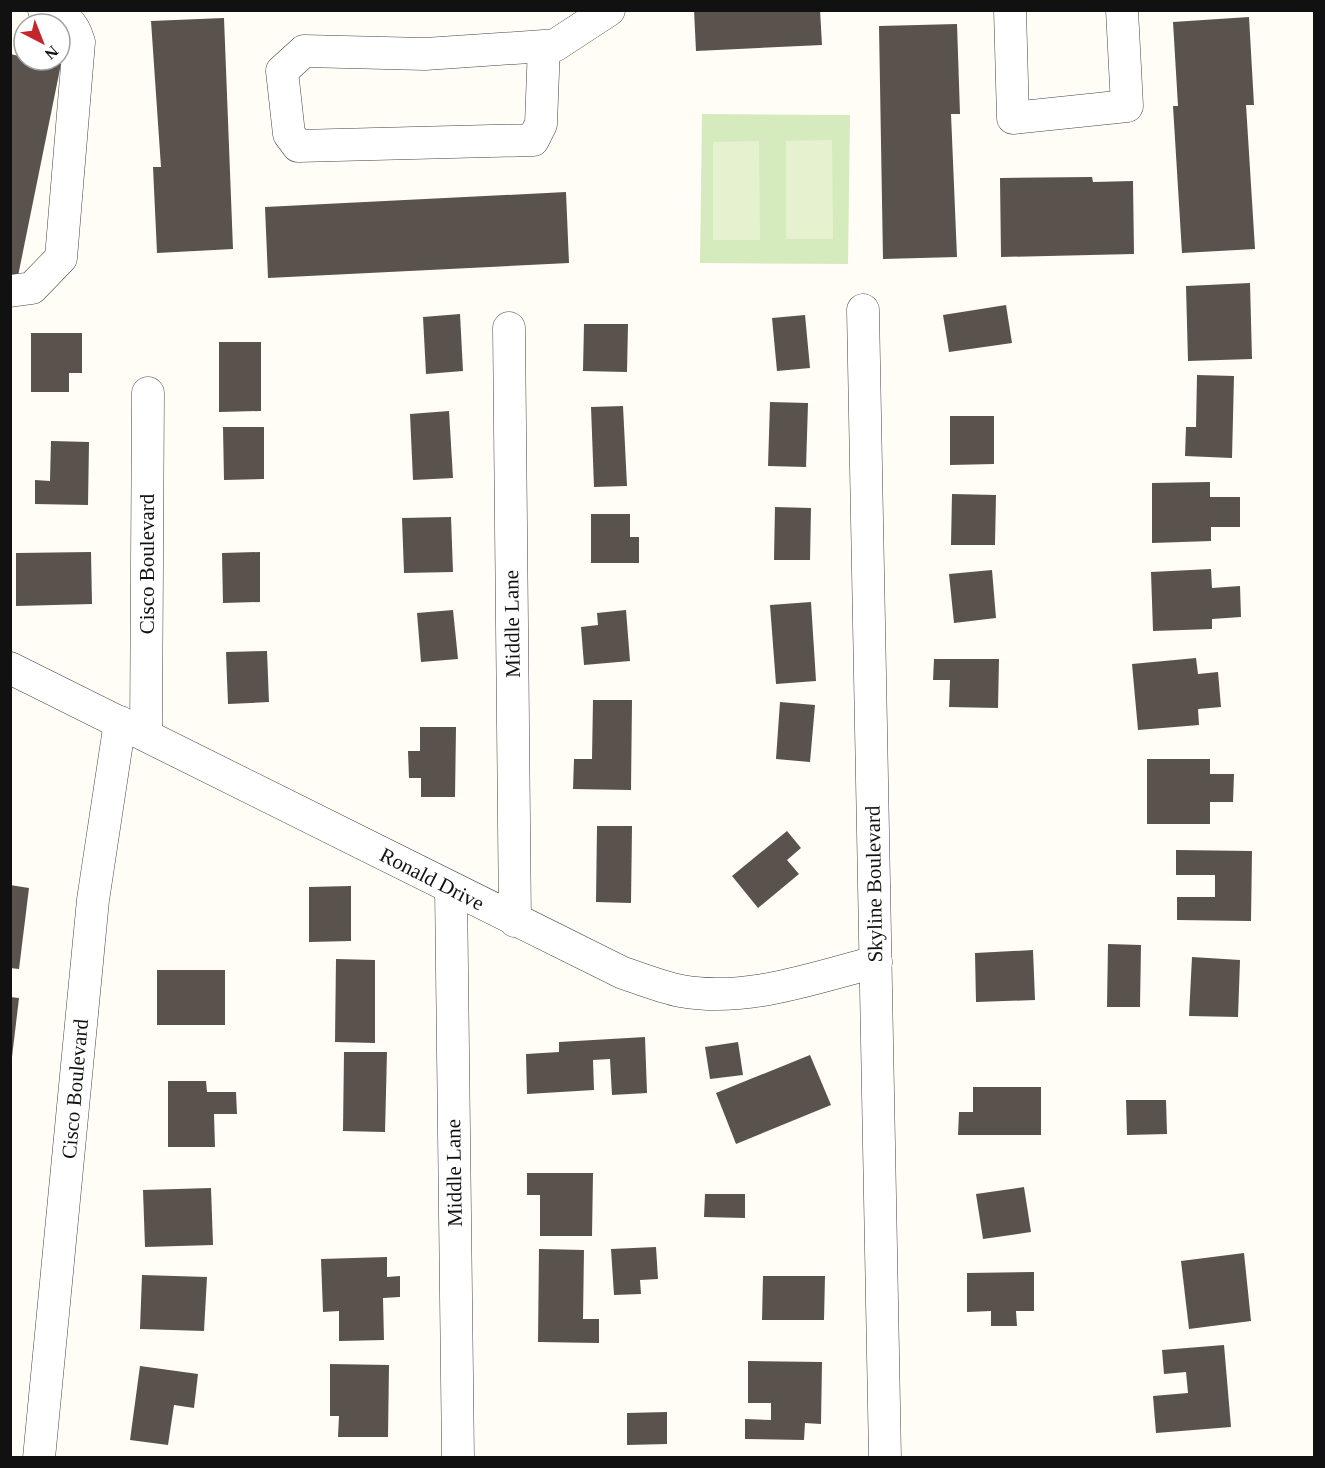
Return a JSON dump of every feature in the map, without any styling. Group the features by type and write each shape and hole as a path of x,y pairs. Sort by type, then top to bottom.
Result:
{"street":[{"path":"10,291 32,288 61,258 79,42 74,25 44,10"},
{"path":"544,46 541,124 533,140 298,146 289,134 282,71 304,51 426,54 544,46 554,46 609,10"},
{"path":"1010,10 1013,118 1127,106 1122,10"},
{"name":"Skyline Boulevard","path":"863,310 885,1458"},
{"name":"Middle Lane","path":"509,328 516,921"},
{"name":"Cisco Boulevard","path":"39,1458 93,900 133,728 148,393"},
{"name":"Ronald Drive","path":"10,668 623,973 680,991 725,995 770,989 876,962"},
{"name":"Middle Lane","path":"451,888 458,1458"}],"green space":[{"path":"702,114 850,115 848,264 700,263"},
{"path":"832,140 833,239 786,239 786,141"},
{"path":"759,141 760,240 713,240 713,142"}],"building":[{"path":"694,10 820,10 822,45 696,51"},
{"path":"1249,17 1254,105 1246,105 1255,249 1182,253 1173,106 1178,106 1173,22"},
{"path":"224,18 233,249 157,253 153,167 161,167 151,21"},
{"path":"957,24 960,114 951,114 957,257 883,259 879,26"},
{"path":"10,54 12,54 12,72 59,72 17,281 10,280"},
{"path":"1092,177 1093,182 1133,181 1134,254 1001,257 1000,178"},
{"path":"566,192 569,263 268,278 265,207"},
{"path":"1250,283 1252,359 1188,361 1186,286"},
{"path":"1006,305 1012,343 949,352 943,315"},
{"path":"460,314 463,371 426,374 423,317"},
{"path":"805,315 810,368 777,371 772,318"},
{"path":"584,324 628,324 627,372 583,371"},
{"path":"31,333 82,333 82,373 69,373 69,392 31,392"},
{"path":"219,342 261,342 261,411 219,412"},
{"path":"1197,375 1234,376 1232,458 1185,456 1186,427 1196,427"},
{"path":"770,402 808,403 806,467 768,466"},
{"path":"623,406 627,486 594,487 591,407"},
{"path":"449,411 453,478 413,480 410,414"},
{"path":"950,416 994,416 994,464 950,465"},
{"path":"223,427 264,427 264,479 224,480"},
{"path":"51,441 89,442 88,505 35,504 35,480 50,481"},
{"path":"1210,482 1210,497 1240,497 1240,527 1211,527 1211,541 1152,543 1152,483"},
{"path":"952,494 996,495 995,545 951,545"},
{"path":"775,507 811,508 810,560 774,560"},
{"path":"591,514 630,514 630,537 639,537 639,563 591,563"},
{"path":"451,517 453,572 404,573 402,518"},
{"path":"91,552 92,604 16,606 16,553"},
{"path":"260,552 260,602 223,603 222,553"},
{"path":"1211,569 1212,588 1240,586 1241,617 1212,619 1212,629 1153,631 1151,572"},
{"path":"992,570 996,618 954,623 949,574"},
{"path":"811,602 816,681 776,684 770,605"},
{"path":"453,610 458,659 421,662 417,613"},
{"path":"626,610 630,661 584,665 581,627 598,625 597,613"},
{"path":"267,651 269,702 228,704 226,652"},
{"path":"1196,658 1198,674 1218,672 1221,707 1198,709 1199,725 1138,730 1132,664"},
{"path":"934,659 999,659 998,708 949,707 950,680 933,680"},
{"path":"593,700 632,700 631,790 573,789 574,759 592,759"},
{"path":"780,702 815,705 810,762 776,759"},
{"path":"420,727 456,727 455,797 421,797 421,778 409,778 408,751 420,751"},
{"path":"1147,759 1210,759 1210,774 1234,774 1233,802 1210,802 1210,824 1147,824"},
{"path":"597,826 632,826 631,903 596,902"},
{"path":"787,831 801,848 787,860 799,874 758,908 732,876"},
{"path":"1176,850 1252,851 1251,921 1177,920 1177,897 1215,897 1215,875 1176,875"},
{"path":"10,885 29,888 19,969 10,968"},
{"path":"351,886 351,941 309,942 309,887"},
{"path":"1108,944 1141,945 1140,1007 1107,1007"},
{"path":"1033,950 1035,1000 976,1002 975,953"},
{"path":"1192,957 1240,960 1238,1017 1189,1016"},
{"path":"336,959 375,960 375,1043 335,1042"},
{"path":"157,970 225,970 225,1025 157,1025"},
{"path":"10,997 19,998 12,1057 10,1057"},
{"path":"645,1037 647,1093 612,1095 610,1059 593,1060 594,1090 527,1094 526,1054 559,1052 559,1042"},
{"path":"738,1042 743,1075 710,1079 705,1047"},
{"path":"344,1052 387,1052 385,1132 343,1131"},
{"path":"810,1055 831,1105 736,1144 716,1093"},
{"path":"168,1081 206,1081 207,1092 236,1092 237,1114 214,1114 215,1147 168,1147"},
{"path":"973,1087 1041,1087 1041,1135 958,1135 959,1112 973,1112"},
{"path":"1126,1100 1166,1100 1167,1134 1127,1135"},
{"path":"527,1173 593,1173 592,1236 540,1236 540,1195 527,1195"},
{"path":"1024,1187 1031,1232 983,1239 976,1194"},
{"path":"211,1188 213,1245 145,1247 143,1190"},
{"path":"705,1194 745,1194 745,1218 704,1217"},
{"path":"656,1247 658,1279 640,1280 641,1294 614,1295 611,1249"},
{"path":"539,1249 584,1250 583,1319 599,1319 599,1343 538,1342"},
{"path":"1244,1253 1251,1321 1189,1329 1181,1261"},
{"path":"387,1257 387,1277 400,1276 400,1297 383,1298 384,1340 339,1341 339,1311 323,1312 321,1259"},
{"path":"1034,1272 1034,1311 1016,1311 1017,1326 991,1326 991,1311 967,1312 967,1273"},
{"path":"142,1275 207,1277 204,1331 140,1329"},
{"path":"763,1276 825,1276 824,1320 762,1320"},
{"path":"1224,1345 1231,1427 1156,1433 1153,1396 1188,1393 1186,1372 1164,1374 1162,1350"},
{"path":"748,1361 822,1362 821,1424 805,1423 804,1440 745,1439 745,1419 771,1420 771,1403 748,1403"},
{"path":"330,1364 389,1365 388,1437 338,1437 339,1416 330,1416"},
{"path":"140,1366 198,1374 194,1408 174,1405 168,1445 130,1440"},
{"path":"667,1412 667,1444 627,1445 627,1413"}]}
